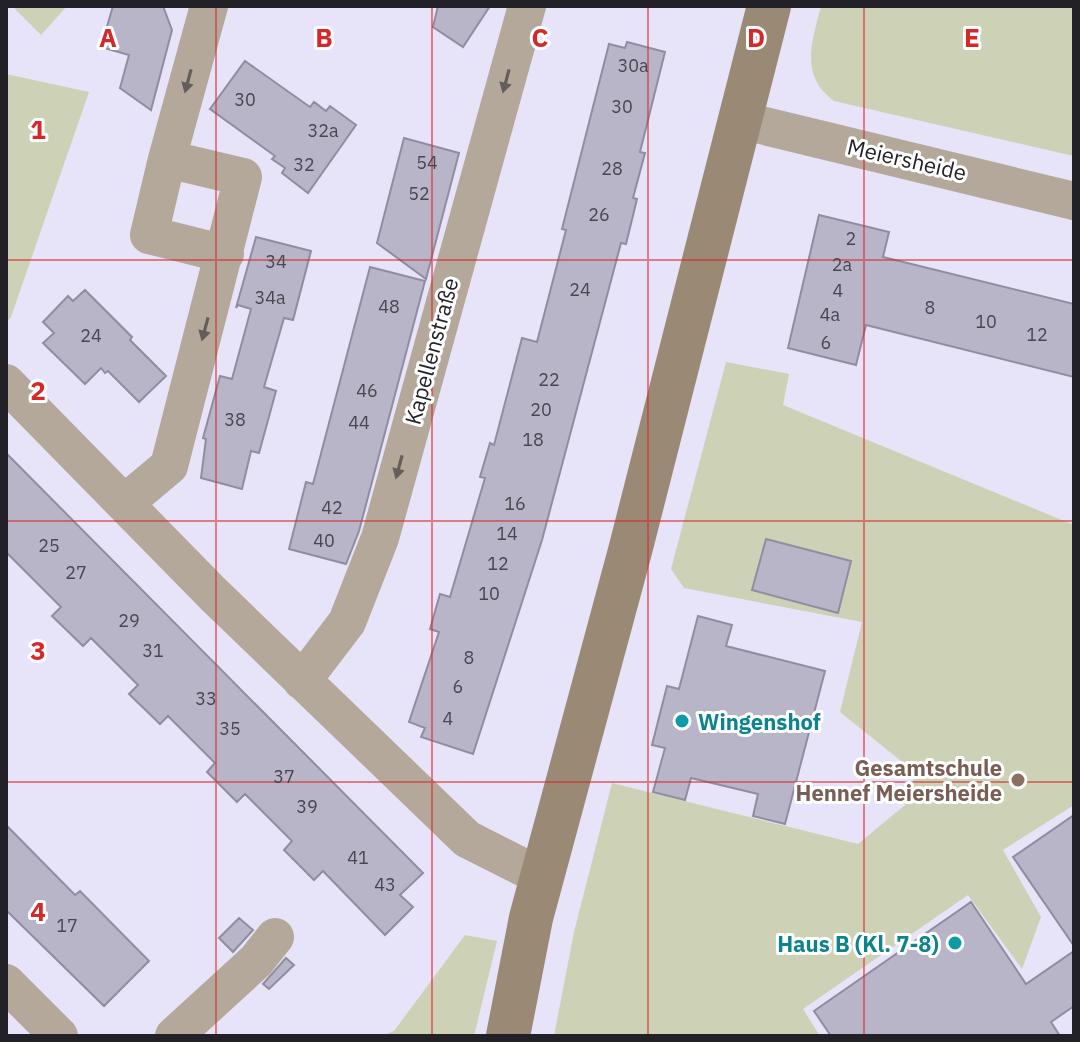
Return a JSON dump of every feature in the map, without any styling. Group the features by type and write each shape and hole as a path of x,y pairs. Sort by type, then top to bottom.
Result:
{"main road":[{"path":"508,1036 542,877 630,551 769,6"}],"street":[{"path":"209,6 149,235 225,254"},
{"name":"Kapellenstraße","path":"302,681 347,622 380,538 527,6"},
{"name":"Meiersheide","path":"740,120 1074,201"},
{"path":"126,502 169,466 243,177 167,159"},
{"path":"6,383 213,594 467,839 542,877"},
{"path":"174,1036 256,961 275,937"},
{"path":"6,983 59,1036"}],"green space":[{"path":"12,6 67,6 41,35"},
{"path":"821,6 1074,6 1074,156 834,101 823,91 812,69 812,45"},
{"path":"6,74 89,92 11,317 6,322"},
{"path":"726,362 789,374 783,405 1074,525 1074,805 1003,850 1041,917 1022,969 968,895 803,1009 820,1036 554,1036 574,932 612,783 858,844 905,805 916,773 840,712 862,622 684,588 671,569"},
{"path":"465,935 497,941 474,1036 382,1036 394,1031"}],"building":[{"path":"113,6 163,6 172,30 151,110 120,88 129,55 101,47"},
{"path":"438,6 490,6 463,47 433,27"},
{"path":"627,42 665,52 640,152 645,153 633,198 637,199 626,244 621,243 542,540 473,754 421,737 425,728 409,722 439,632 430,629 440,594 450,597 485,478 480,477 490,443 494,445 522,338 537,342 609,44 625,48"},
{"path":"245,61 310,107 314,102 326,111 330,106 356,125 308,193 282,173 285,168 272,159 275,156 210,109"},
{"path":"404,138 459,153 426,279 377,243"},
{"path":"819,215 889,232 883,257 1074,304 1074,377 866,325 856,365 788,348"},
{"path":"256,237 311,251 293,320 284,318 264,387 276,391 259,453 251,451 242,489 201,478 206,439 203,438 220,376 232,379 251,309 238,305 236,308"},
{"path":"370,267 425,281 359,531 346,564 289,549 306,482 313,484"},
{"path":"85,290 166,376 139,402 108,371 105,373 101,368 85,384 43,343 54,333 43,322 68,296 73,301"},
{"path":"6,453 423,873 400,895 413,907 385,935 323,871 314,880 284,850 292,841 245,794 237,802 207,772 215,763 168,716 160,724 129,694 138,685 91,638 83,646 52,616 61,607 6,552"},
{"path":"766,539 851,561 838,613 752,590"},
{"path":"698,616 732,625 726,646 825,671 785,824 753,816 758,794 691,778 685,800 653,792 665,748 652,745 667,686 679,689"},
{"path":"1074,815 1074,946 1013,857"},
{"path":"6,825 75,895 80,891 149,961 104,1006 6,910"},
{"name":"Haus B (Kl. 7-8)","path":"971,902 1026,984 1074,951 1074,1006 1051,1022 1060,1036 831,1036 814,1011"},
{"path":"239,918 253,930 233,952 219,938"},
{"path":"286,958 294,965 269,989 263,984"}],"place":[{"name":"Wingenshof","path":"682,721"},
{"name":"Gesamtschule Hennef Meiersheide","path":"1018,780"},
{"name":"Haus B (Kl. 7-8)","path":"955,943"}]}
